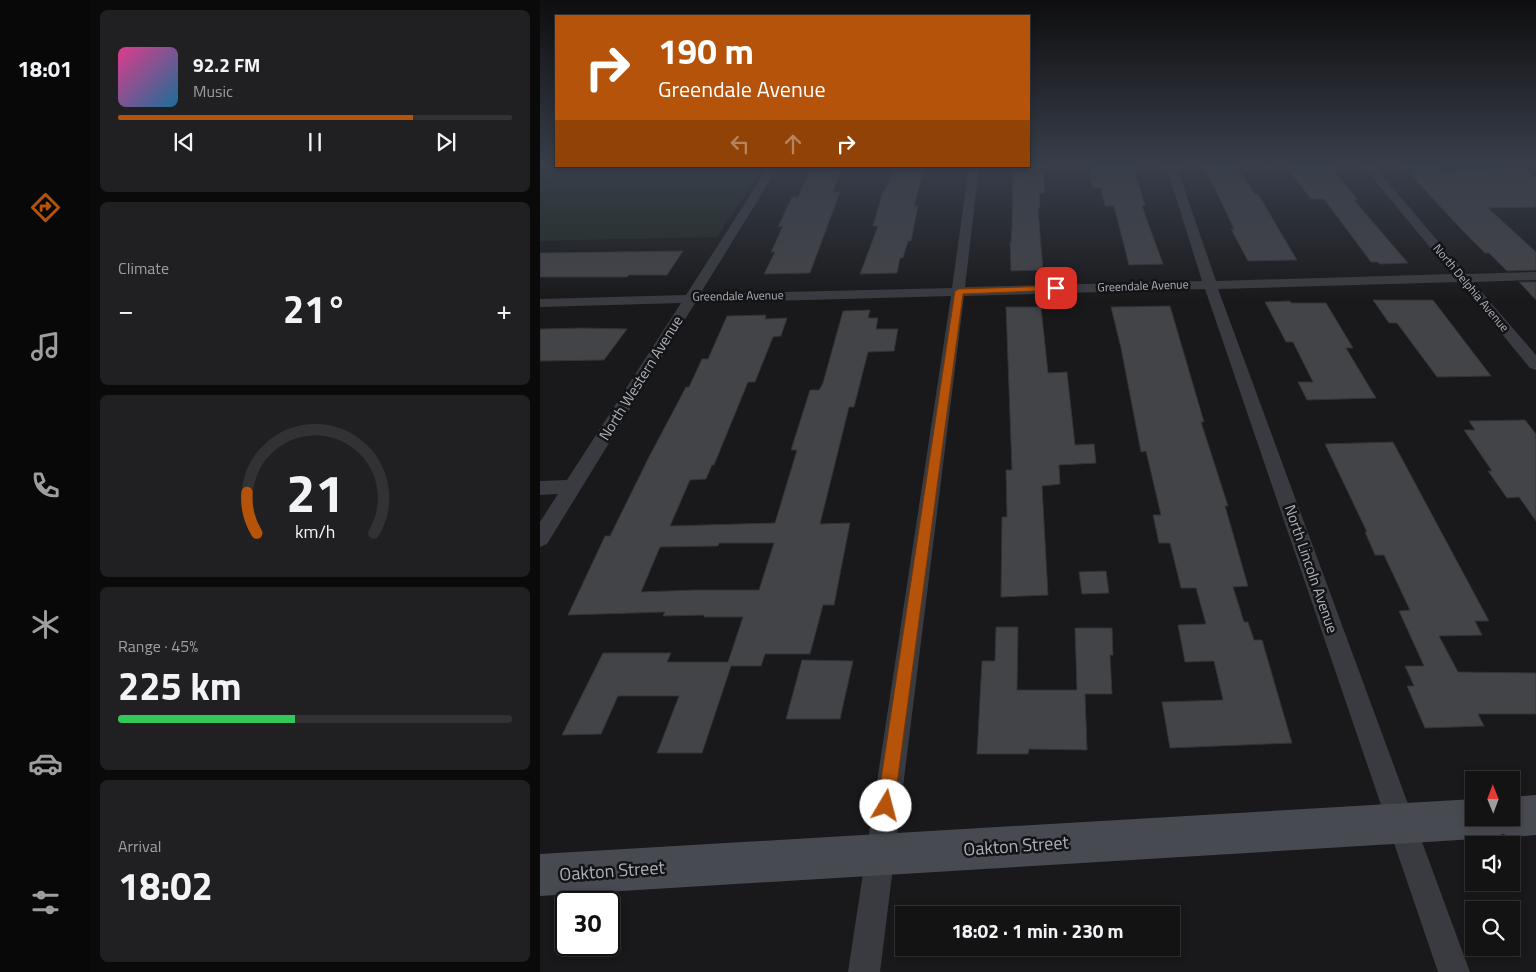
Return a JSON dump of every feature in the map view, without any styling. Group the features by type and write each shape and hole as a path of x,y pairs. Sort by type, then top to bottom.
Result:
{"main road":[{"path":"1520,816 1536,815"},
{"name":"Oakton Street","path":"540,875 1465,819"}],"street":[{"name":"North Western Avenue","path":"540,539 746,210"},
{"path":"864,972 969,210"},
{"name":"North Lincoln Avenue","path":"1186,210 1210,284 1454,972"},
{"name":"North Delphia Avenue","path":"1405,210 1536,365"},
{"name":"Greendale Avenue","path":"540,303 692,297 1536,276"},
{"path":"540,488 573,487"}],"shaded area":[{"path":"540,210 735,210 717,237 540,241"}],"building":[{"path":"786,210 833,210 810,273 764,274 775,252 771,252 783,226 778,227"},
{"path":"877,210 917,210 911,241 908,241 903,258 900,258 897,273 860,274 878,226 873,226"},
{"path":"1012,210 1038,210 1043,270 1011,271 1010,242"},
{"path":"1115,210 1144,210 1163,264 1129,265"},
{"path":"1225,210 1268,210 1297,260 1248,261 1231,229 1234,229"},
{"path":"1332,210 1363,210 1408,263 1380,264 1378,262 1371,262"},
{"path":"1444,210 1491,210 1536,252 1536,270 1507,271 1463,231"},
{"path":"683,251 667,275 540,277 540,253"},
{"path":"1519,282 1536,282 1536,300"},
{"path":"1373,300 1433,300 1491,376 1437,377 1397,323 1389,323"},
{"path":"1290,301 1291,303 1326,303 1353,348 1346,348 1376,398 1307,400 1298,382 1313,382 1293,342 1286,342 1265,302"},
{"path":"1170,306 1204,422 1201,422 1228,506 1225,506 1248,586 1233,587 1244,622 1248,622 1254,640 1262,640 1292,743 1170,748 1162,702 1223,700 1214,661 1185,662 1178,625 1206,624 1196,588 1181,588 1170,543 1159,543 1153,515 1161,515 1146,451 1141,452 1111,307"},
{"path":"1006,307 1041,307 1048,373 1067,372 1075,445 1094,444 1096,463 1059,465 1060,484 1042,486 1048,595 1001,597 1002,517 1007,517 1006,470 1012,470"},
{"path":"870,310 868,318 878,318 876,329 898,329 894,351 868,352 854,407 849,407 820,524 850,523 834,605 823,605 810,654 765,654 761,666 731,666 702,753 657,753 679,696 618,696 601,734 562,735 603,653 671,653 667,662 728,662 743,617 704,617 704,615 663,616 665,612 568,615 605,536 610,536 686,387 689,387 702,359 708,359 727,316 766,315 765,319 787,318 781,336 773,337 755,382 748,382 714,465 712,465 706,479 690,480 670,526 775,523 797,450 791,450 810,390 819,390 823,383 843,311","holes":["719,543 774,543 759,590 641,592 660,547 718,546"]},
{"path":"540,329 627,329 604,360 540,361"},
{"path":"1525,420 1536,434 1536,521 1519,497 1507,498 1488,471 1492,471 1464,430 1475,430 1469,421"},
{"path":"1393,442 1489,621 1475,621 1482,635 1439,636 1458,672 1536,673 1536,714 1478,714 1484,726 1425,728 1407,686 1414,686 1405,666 1424,666 1399,611 1410,610 1384,555 1375,555 1365,532 1367,532 1325,444"},
{"path":"1106,571 1109,593 1082,594 1079,572"},
{"path":"996,627 1018,627 1017,690 1077,690 1075,628 1112,628 1113,655 1110,655 1112,694 1085,694 1087,750 1029,749 1028,754 977,754 982,661 995,661"},
{"path":"802,660 853,661 840,719 786,719"}],"route":[{"path":"886,806 959,291 1056,288"}]}
